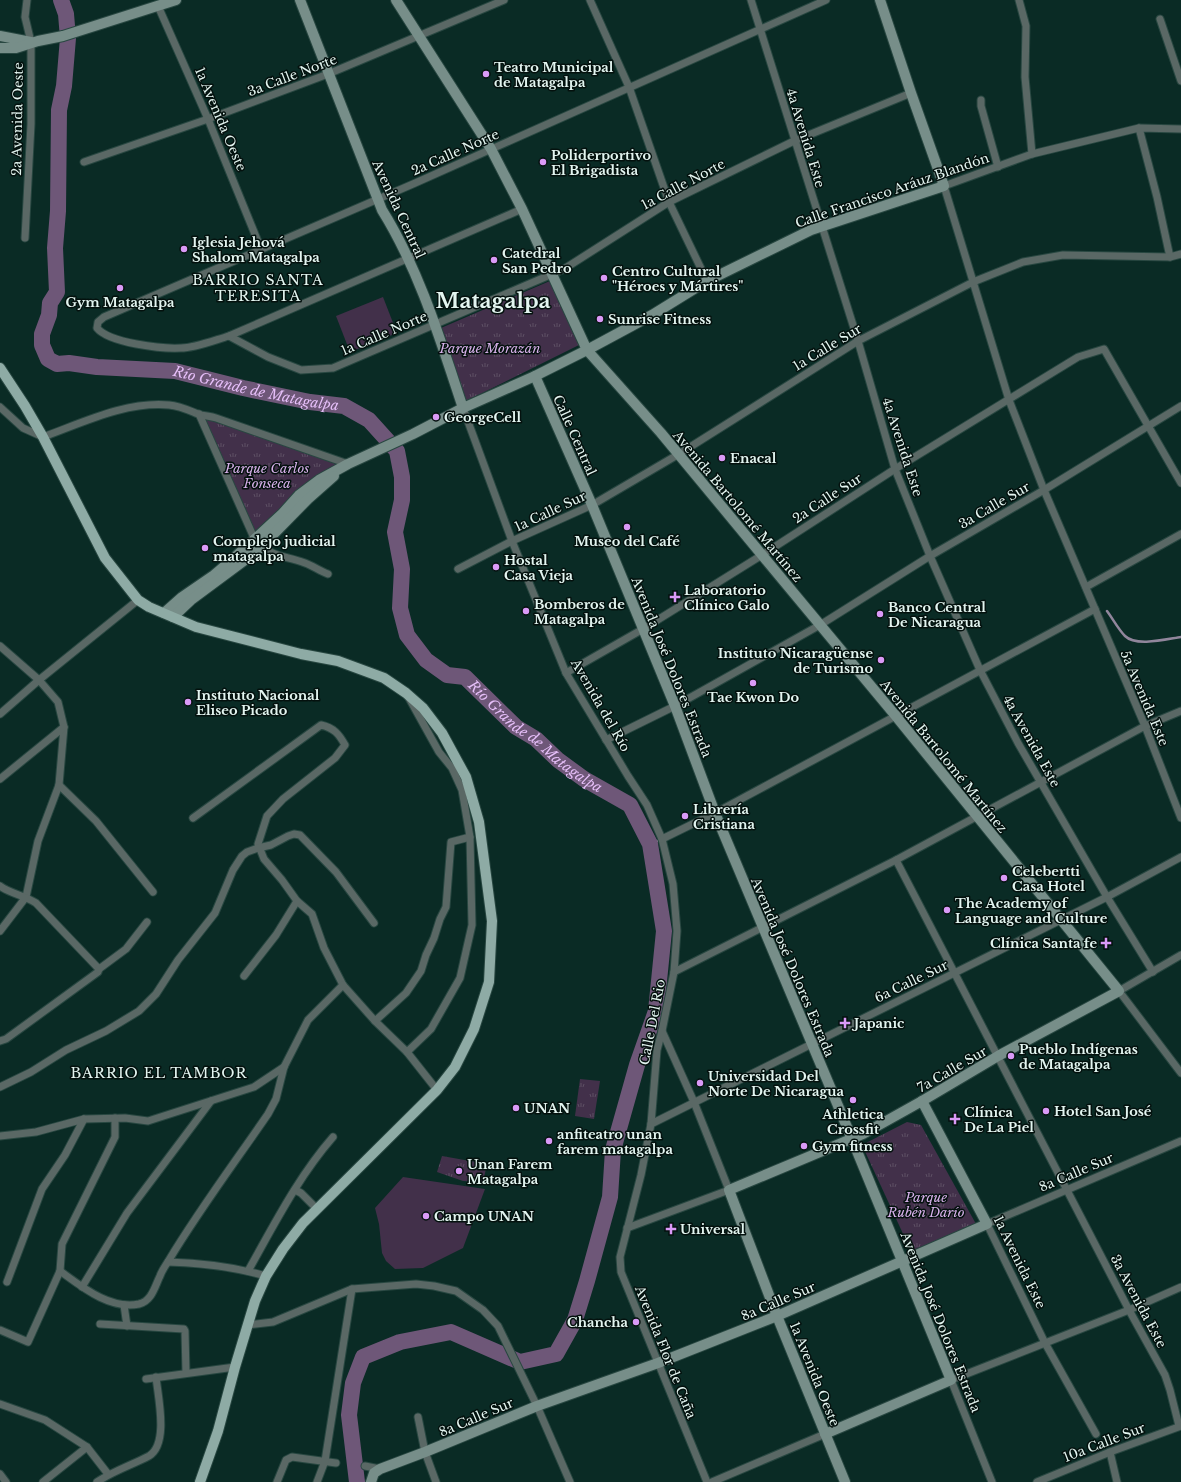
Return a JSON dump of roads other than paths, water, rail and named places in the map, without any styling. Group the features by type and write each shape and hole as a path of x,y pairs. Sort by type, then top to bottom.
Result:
{"main road":[{"path":"0,368 43,437 105,558 138,600 168,615 205,630 301,654 338,661 384,678 406,693 423,708 442,733 466,777 479,822 492,921 489,982 474,1029 455,1067 437,1090 303,1223 283,1249 266,1276 256,1298 235,1367 218,1431 200,1482"}],"street":[{"name":"2a Avenida Oeste","path":"25,238 34,42 25,17 27,0"},
{"path":"0,48 16,48 34,42 86,30 157,3 176,0"},
{"name":"Avenida Central","path":"300,0 382,210 392,225 408,258 434,325 462,408"},
{"name":"Avenida Bartolomé Martínez","path":"396,0 491,149 522,209 587,350 678,454 762,555 1119,991"},
{"name":"3a Calle Norte","path":"84,162 208,120 328,74 474,14 504,0"},
{"path":"590,0 629,87 669,202 707,281"},
{"name":"4a Avenida Este","path":"751,0 858,341 895,469 930,556 980,670 1040,782 1107,896"},
{"name":"2a Calle Norte","path":"229,336 182,348 150,346 110,338 97,328 98,322 104,317 378,199 760,28 826,0"},
{"path":"880,0 944,186"},
{"path":"1018,0 1026,26 1025,77 1032,154"},
{"name":"1a Avenida Oeste","path":"157,3 208,120 261,249"},
{"path":"1160,19 1181,81"},
{"path":"0,36 34,42"},
{"name":"1a Calle Norte","path":"229,336 268,357 301,370 333,368 564,269 669,202 794,141 911,93"},
{"path":"981,100 981,106 998,167"},
{"path":"1139,128 1157,197 1170,257"},
{"name":"Calle Francisco Aráuz Blandón","path":"348,464 413,434 462,408 535,376 587,350 652,315 707,281 821,226 944,186 1032,154 1139,128 1181,129"},
{"name":"5a Avenida Este","path":"944,186 974,282 1008,400 1044,490 1145,726 1181,818"},
{"path":"229,336 522,209"},
{"name":"1a Calle Sur","path":"458,569 512,541 592,505 678,454 858,341 974,282 1023,262 1063,255 1170,257 1181,254"},
{"name":"2a Calle Sur","path":"566,673 643,629 762,555 895,469 1051,372 1078,357 1104,349 1148,426"},
{"name":"Calle Central","path":"535,376 592,505"},
{"path":"0,407 23,428 43,437 108,413 145,404 169,405 216,418 348,464 259,543 182,597 168,615"},
{"name":"3a Calle Sur","path":"606,740 675,706 820,625 930,556 1044,490 1181,406"},
{"name":"Avenida del Río","path":"462,408 512,541 566,673 647,805 662,839 673,884 677,931 674,972"},
{"path":"199,414 259,543 272,554 305,564 328,574"},
{"path":"1148,426 1181,484"},
{"name":"Avenida José Dolores Estrada","path":"592,505 675,706 715,813 852,1139 992,1482"},
{"path":"1086,587 1181,534"},
{"path":"0,714 39,680 138,600"},
{"path":"662,839 715,813 1095,609"},
{"path":"0,646 39,680 58,702 64,727 59,784 38,841 26,896 0,931"},
{"path":"406,693 439,752 452,768 462,790 470,837 472,925 460,978 431,1029 407,1052"},
{"path":"674,972 896,860 1145,726 1181,711"},
{"path":"193,818 321,725 330,727 340,735 345,745 335,758 283,799 266,816 258,848 264,859 297,901 312,914 324,948 344,986 375,1021 407,1052 437,1090"},
{"path":"0,779 64,727"},
{"path":"59,784 96,821 153,892"},
{"path":"0,1087 31,1072 66,1050 106,1031 139,1011 156,994 178,960 215,913 233,870 242,856 247,852 271,845 294,834 300,835 336,872 374,923"},
{"path":"375,1021 406,993 421,971 440,919 446,907 451,842 470,837"},
{"name":"6a Calle Sur","path":"651,1124 1061,920 1181,857"},
{"name":"3a Avenida Este","path":"896,860 1068,1189 1129,1310 1165,1375 1180,1426"},
{"path":"0,886 8,892 26,896 36,903 99,969"},
{"path":"1107,896 1153,972"},
{"path":"244,976 276,935 297,901"},
{"path":"0,1041 6,1039 92,977 98,972 99,969 126,949 147,922"},
{"name":"7a Calle Sur","path":"729,1190 852,1139 1181,955"},
{"name":"Calle Del Rio","path":"651,1124 657,1050 674,972"},
{"path":"60,1272 82,1287 103,1298 124,1305 141,1304 150,1298 168,1262 268,1114 276,1099 284,1067 308,1020 344,986"},
{"path":"1119,991 1181,1073"},
{"name":"1a Avenida Oeste","path":"662,1031 694,1102 845,1482"},
{"path":"0,1136 36,1132 84,1118 115,1118 148,1121 254,1087 284,1067"},
{"path":"82,1287 127,1213 211,1101"},
{"name":"1a Avenida Este","path":"922,1101 987,1224 1046,1343 1096,1434"},
{"path":"7,1282 42,1189 65,1156 84,1118"},
{"path":"0,1330 28,1342 60,1272 62,1244 115,1137 115,1118"},
{"path":"627,1228 641,1175 651,1124"},
{"path":"248,1271 310,1166 333,1138"},
{"name":"8a Calle Sur","path":"380,1469 536,1406 658,1363 778,1316 1181,1141"},
{"path":"295,1190 301,1193 318,1209"},
{"path":"627,1228 729,1190"},
{"name":"Avenida Flor de Caña","path":"627,1228 620,1257 621,1272 707,1482"},
{"path":"168,1262 190,1263 248,1271 266,1276"},
{"path":"248,1325 273,1322 352,1289 416,1284 456,1291 483,1310 498,1326 570,1482"},
{"path":"712,1482 951,1380 1129,1310 1181,1287"},
{"path":"317,1482 325,1461 352,1289"},
{"path":"124,1305 126,1326"},
{"path":"100,1324 184,1329 186,1373"},
{"path":"146,1378 235,1367"},
{"path":"97,1482 108,1474 150,1455 157,1449 160,1437 161,1422 156,1377"},
{"path":"0,1404 45,1420 87,1447 108,1474"},
{"path":"418,1417 425,1452 436,1482"},
{"name":"10a Calle Sur","path":"1037,1482 1110,1452 1180,1426"},
{"path":"43,1482 87,1447"},
{"path":"1110,1452 1117,1482"},
{"path":"277,1482 286,1460 292,1458 336,1463"},
{"path":"365,1466 380,1469"},
{"path":"372,1482 374,1473 380,1469"}],"waterway":[{"name":"Río Grande de Matagalpa","path":"61,0 66,14 68,38 64,86 59,110 58,211 55,248 57,292 50,303 49,315 42,334 42,345 48,359 57,364 69,363 97,367 175,371 243,388 310,402 344,406 369,420 397,451 402,477 402,500 395,532 402,569 400,608 407,635 426,660 447,675 465,677 516,727 536,739 558,760 584,779 630,805 650,844 664,931 656,1011 637,1065 613,1150 610,1197 575,1320 556,1354 520,1362 451,1332 400,1342 363,1357 353,1383 349,1415 357,1482"},
{"path":"1107,611 1122,633 1130,639 1144,642 1181,637"},
{"name":"Río Grande de Matagalpa","path":"650,844 657,841"}],"place":[{"name":"Teatro Municipal de Matagalpa","path":"486,74"},
{"name":"Poliderportivo El Brigadista","path":"543,162"},
{"name":"Iglesia Jehová Shalom Matagalpa","path":"184,249"},
{"name":"Catedral San Pedro","path":"494,260"},
{"name":"Centro Cultural \"Héroes y Mártires\"","path":"604,278"},
{"name":"Gym Matagalpa","path":"120,288"},
{"name":"Sunrise Fitness","path":"600,319"},
{"name":"GeorgeCell","path":"436,417"},
{"name":"Enacal","path":"722,458"},
{"name":"Museo del Café","path":"627,527"},
{"name":"Complejo judicial matagalpa","path":"205,548"},
{"name":"Hostal Casa Vieja","path":"496,567"},
{"name":"Laboratorio Clínico Galo","path":"675,597"},
{"name":"Bomberos de Matagalpa","path":"526,611"},
{"name":"Banco Central De Nicaragua","path":"880,614"},
{"name":"Instituto Nicaragüense de Turismo","path":"881,660"},
{"name":"Tae Kwon Do","path":"753,683"},
{"name":"Instituto Nacional Eliseo Picado","path":"188,702"},
{"name":"Librería Cristiana","path":"685,816"},
{"name":"Celebertti Casa Hotel","path":"1004,878"},
{"name":"The Academy of Language and Culture","path":"947,910"},
{"name":"Clínica Santa fe","path":"1106,943"},
{"name":"Japanic","path":"845,1023"},
{"name":"Pueblo Indígenas de Matagalpa","path":"1011,1056"},
{"name":"Universidad Del Norte De Nicaragua","path":"700,1083"},
{"name":"Athletica Crossfit","path":"853,1100"},
{"name":"UNAN","path":"516,1108"},
{"name":"Hotel San José","path":"1046,1111"},
{"name":"Clínica De La Piel","path":"955,1119"},
{"name":"anfiteatro unan farem matagalpa","path":"549,1141"},
{"name":"Gym fitness","path":"804,1146"},
{"name":"Unan Farem Matagalpa","path":"459,1171"},
{"name":"Campo UNAN","path":"426,1216"},
{"name":"Universal","path":"671,1229"},
{"name":"Chancha","path":"636,1322"}],"district":[{"name":"BARRIO SANTA TERESITA","path":"258,288"},
{"name":"Matagalpa","path":"493,301"},
{"name":"BARRIO EL TAMBOR","path":"159,1073"}],"park label":[{"name":"Parque Morazán","path":"490,348"},
{"name":"Parque Carlos Fonseca","path":"267,476"},
{"name":"Parque Rubén Darío","path":"926,1204"}]}
